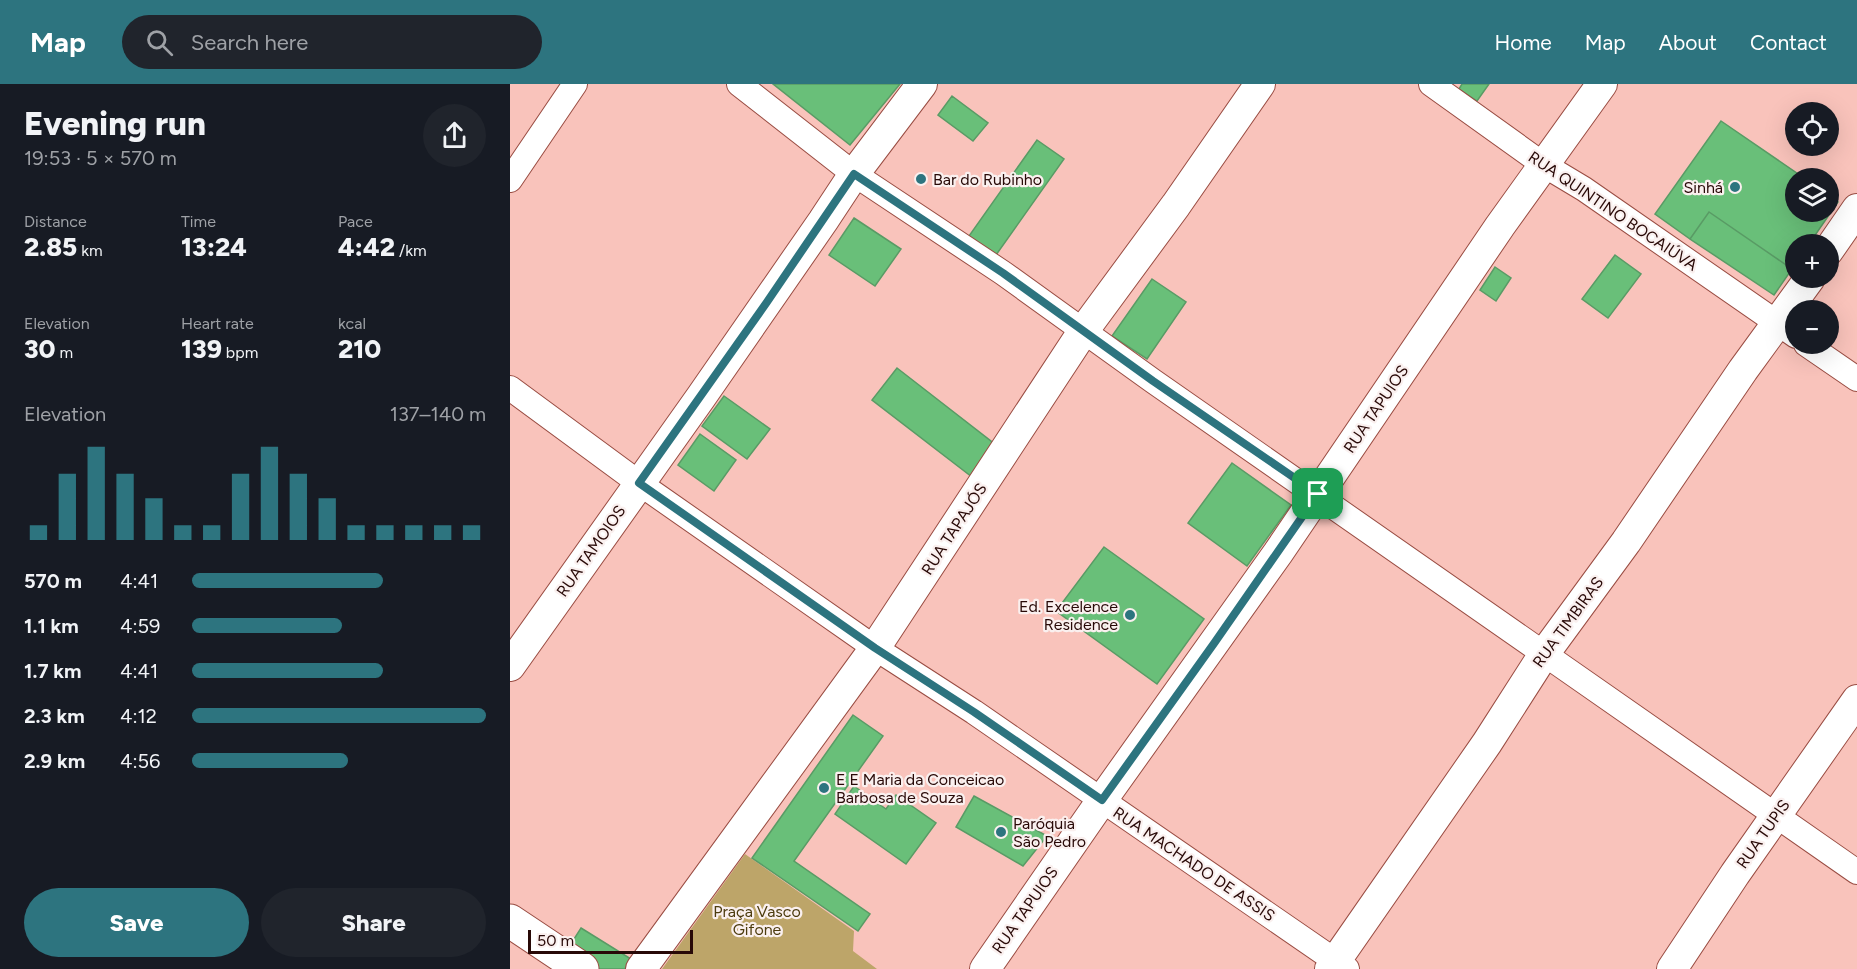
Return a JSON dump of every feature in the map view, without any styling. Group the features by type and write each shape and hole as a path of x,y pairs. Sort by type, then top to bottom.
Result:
{"main road":[{"path":"510,921 582,969"}],"street":[{"path":"510,180 575,84"},
{"path":"739,84 854,174 1003,273 1153,381 1857,872"},
{"name":"RUA TAMOIOS","path":"510,666 811,239 854,174 922,84"},
{"name":"RUA TAPAJÓS","path":"641,969 875,648 1084,330 1176,206 1260,84"},
{"name":"RUA QUINTINO BOCAIÚVA","path":"1431,84 1544,165 1584,189 1785,329"},
{"name":"RUA TAPUIOS","path":"985,969 1318,494 1500,225 1602,84"},
{"path":"1839,235 1857,209"},
{"name":"RUA TIMBIRAS","path":"1338,966 1544,654 1626,542 1737,378 1785,331"},
{"path":"1821,354 1857,379"},
{"name":"RUA MACHADO DE ASSIS","path":"510,388 639,483 875,648 974,712 1338,966"},
{"name":"RUA TUPIS","path":"1672,969 1857,700"}],"green space":[{"name":"Praça Vasco Gifone","path":"745,854 854,931 853,951 877,969 662,969"}],"building":[{"path":"773,84 900,84 850,145"},
{"path":"1462,84 1489,84 1477,101 1459,89"},
{"path":"952,96 988,123 973,141 938,115"},
{"name":"Sinhá","path":"1721,121 1789,168 1785,168 1785,222 1824,222 1816,234 1785,234 1785,264 1709,212 1690,239 1655,214"},
{"path":"1037,140 1064,159 996,255 969,236"},
{"path":"1709,212 1785,264 1785,279 1774,295 1690,239"},
{"path":"854,218 901,249 875,286 829,255"},
{"path":"1615,255 1641,274 1608,318 1582,299"},
{"path":"1495,267 1511,278 1496,301 1480,290"},
{"path":"1152,279 1186,302 1147,359 1112,336"},
{"path":"897,368 996,445 972,477 872,400"},
{"path":"724,396 770,429 747,459 702,426"},
{"path":"700,434 736,460 714,491 678,465"},
{"path":"1232,463 1291,505 1247,566 1188,523"},
{"name":"Ed. Excelence Residence","path":"1104,547 1204,619 1157,684 1056,611"},
{"name":"E E Maria da Conceicao Barbosa de Souza","path":"853,715 883,736 794,861 870,914 858,931 752,858"},
{"name":"E E Maria da Conceicao Barbosa de Souza","path":"854,786 886,809 896,795 936,823 906,864 835,814"},
{"name":"Paróquia São Pedro","path":"974,796 1047,836 1023,866 956,827"},
{"path":"581,928 631,959 625,969 598,969 567,950"}],"place":[{"name":"Bar do Rubinho","path":"921,179"},
{"name":"Sinhá","path":"1735,187"},
{"name":"Ed. Excelence Residence","path":"1130,615"},
{"name":"E E Maria da Conceicao Barbosa de Souza","path":"824,788"},
{"name":"Paróquia São Pedro","path":"1001,832"}],"route":[{"path":"854,174 1003,273 1153,381 1318,494 1102,800 974,712 875,648 639,483 824,221 854,174"}]}
